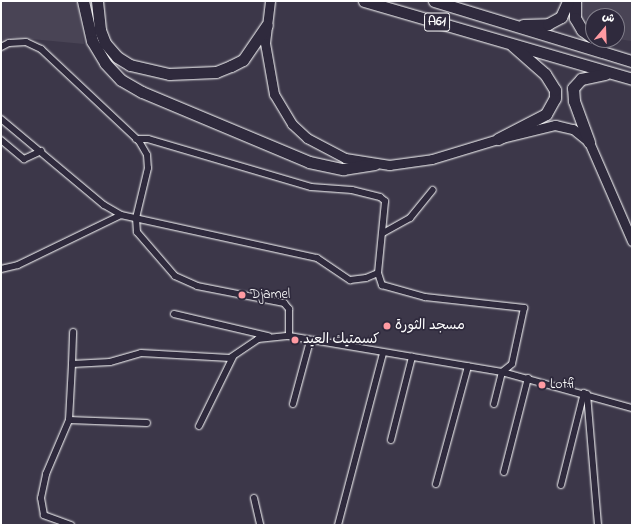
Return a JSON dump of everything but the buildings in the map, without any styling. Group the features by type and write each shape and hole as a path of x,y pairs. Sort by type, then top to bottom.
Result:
{"highway":[{"path":"83,1 92,41 105,63 121,80 142,92 309,162 343,169 375,164"},
{"path":"97,1 100,30 105,43 117,57 130,65 169,74 216,72 243,60 267,25"},
{"name":"A61","path":"364,1 609,74 632,79"},
{"name":"A61","path":"434,1 632,61"},
{"path":"516,26 548,24 561,17 568,1"},
{"path":"576,1 575,18 585,32"},
{"path":"498,139 546,114 555,98 555,90 545,74 509,44"},
{"path":"605,48 616,57"},
{"path":"589,142 574,101 573,88 581,79 609,74"}],"main road":[{"path":"270,1 265,43 271,83 274,94 292,124 307,138 332,153 353,160 375,164 425,161 498,139 556,126 573,129 589,142 632,241"}],"street":[{"path":"1,47 9,43 26,42 41,49 136,139 147,155 148,168 136,218 137,232 141,239 175,276 197,286 284,303 289,308 289,336"},
{"path":"1,119 104,205 121,215 317,258 350,280 366,278 378,273"},
{"path":"136,139 148,139 311,186 352,190 380,197 385,201 378,273 382,285 425,297 524,308 512,364 502,372 494,404"},
{"path":"1,140 24,159 41,151"},
{"path":"383,233 410,218 433,190"},
{"path":"1,269 18,265 121,215"},
{"path":"174,314 272,337"},
{"path":"72,525 44,515 41,504 46,474 68,420 73,332"},
{"path":"72,364 110,362 141,353 221,359 233,357 258,339 289,336 310,341 502,372 632,408"},
{"path":"293,404 310,341"},
{"path":"338,525 384,353"},
{"path":"199,426 233,357"},
{"path":"391,440 412,357"},
{"path":"436,484 468,366"},
{"path":"504,472 528,378"},
{"path":"561,485 585,394"},
{"path":"585,394 598,525"},
{"path":"68,420 147,423"},
{"path":"254,498 260,525"}],"shaded area":[{"path":"1,1 77,1 84,44 10,37 1,41"},
{"path":"583,1 632,1 632,41 625,40 625,8 585,8 585,18"}],"place":[{"name":"Djamel","path":"242,295"},
{"name":"مسجد الثورة","path":"387,326"},
{"name":"كسمتيك العيد","path":"295,340"},
{"name":"Lotfi","path":"542,385"}]}
